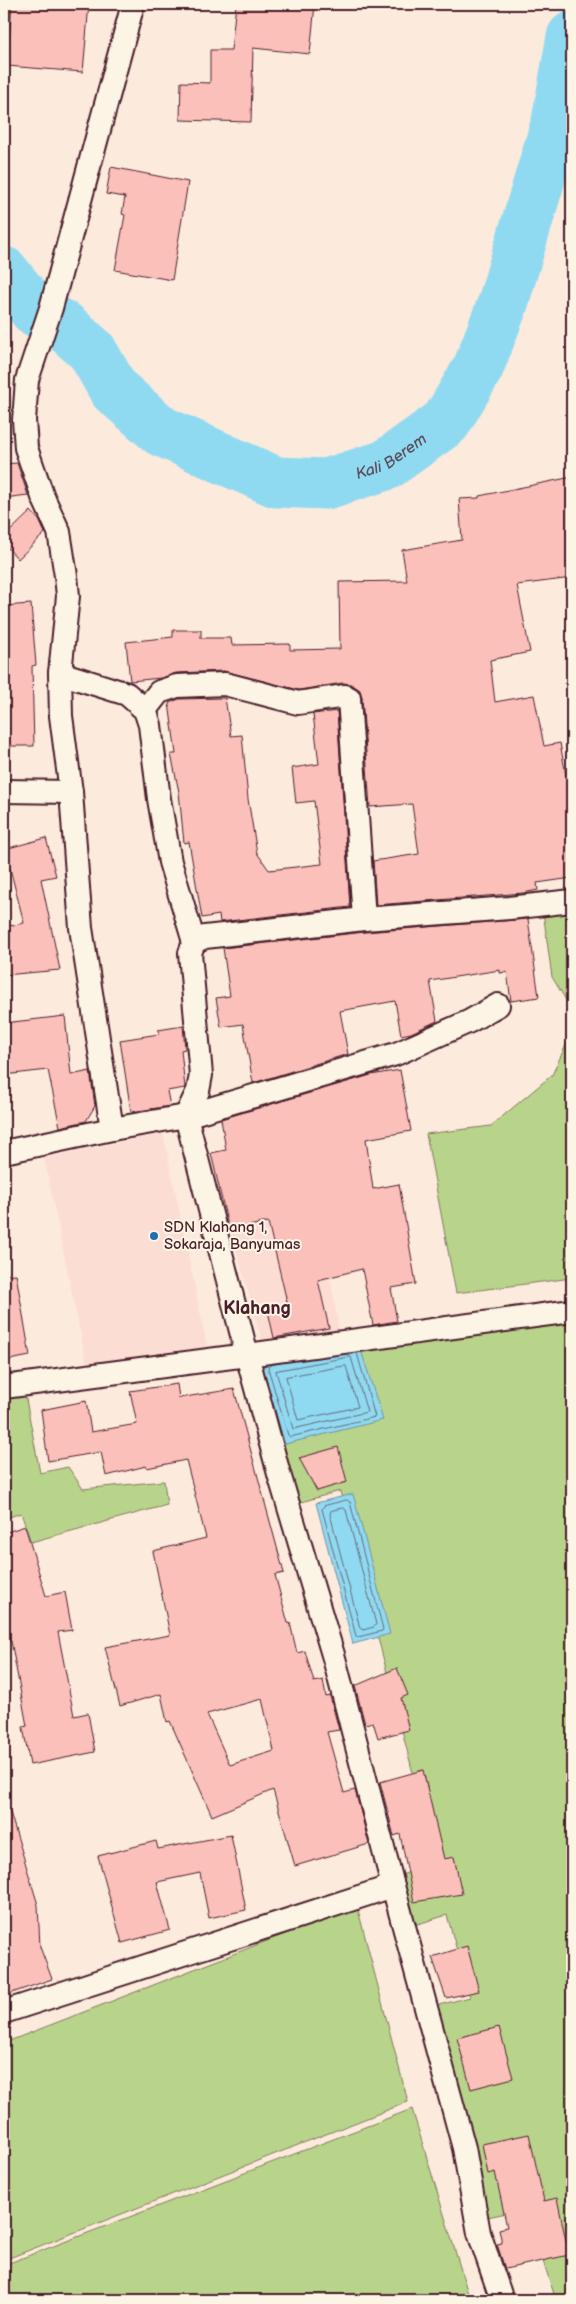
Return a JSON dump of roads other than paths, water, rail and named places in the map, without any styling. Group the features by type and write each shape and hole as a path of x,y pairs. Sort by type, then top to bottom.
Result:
{"street":[{"path":"112,1129 81,928 71,792 61,716 60,673 68,596 64,560 59,532 43,497 26,448 24,420 27,380 48,317 133,4"},
{"path":"60,673 127,694 145,710 150,725 159,799 170,862 194,942 190,952 202,1075 198,1091 186,1116 247,1355 334,1658 464,2148 479,2234 502,2300"},
{"path":"145,710 160,692 177,686 225,684 298,703 349,698 364,919"},
{"path":"4,791 71,792"},
{"path":"194,942 205,937 364,919 509,908 572,901"},
{"path":"4,1152 112,1129 186,1116 396,1054 470,1021 498,1005"},
{"path":"4,1387 572,1311"},
{"path":"4,2012 393,1886"}],"water":[{"path":"359,1344 383,1420 285,1444 261,1362"},
{"path":"353,1494 390,1634 353,1644 316,1503"}],"waterway":[{"name":"Kali Berem","path":"4,272 35,311 65,327 92,351 114,390 161,431 276,482 326,484 386,465 446,422 478,368 503,303 557,121 572,37"}],"place":[{"name":"SDN Klahang 1, Sokaraja, Banyumas","path":"154,1236"}],"district":[{"name":"Klahang","path":"257,1308"}]}
